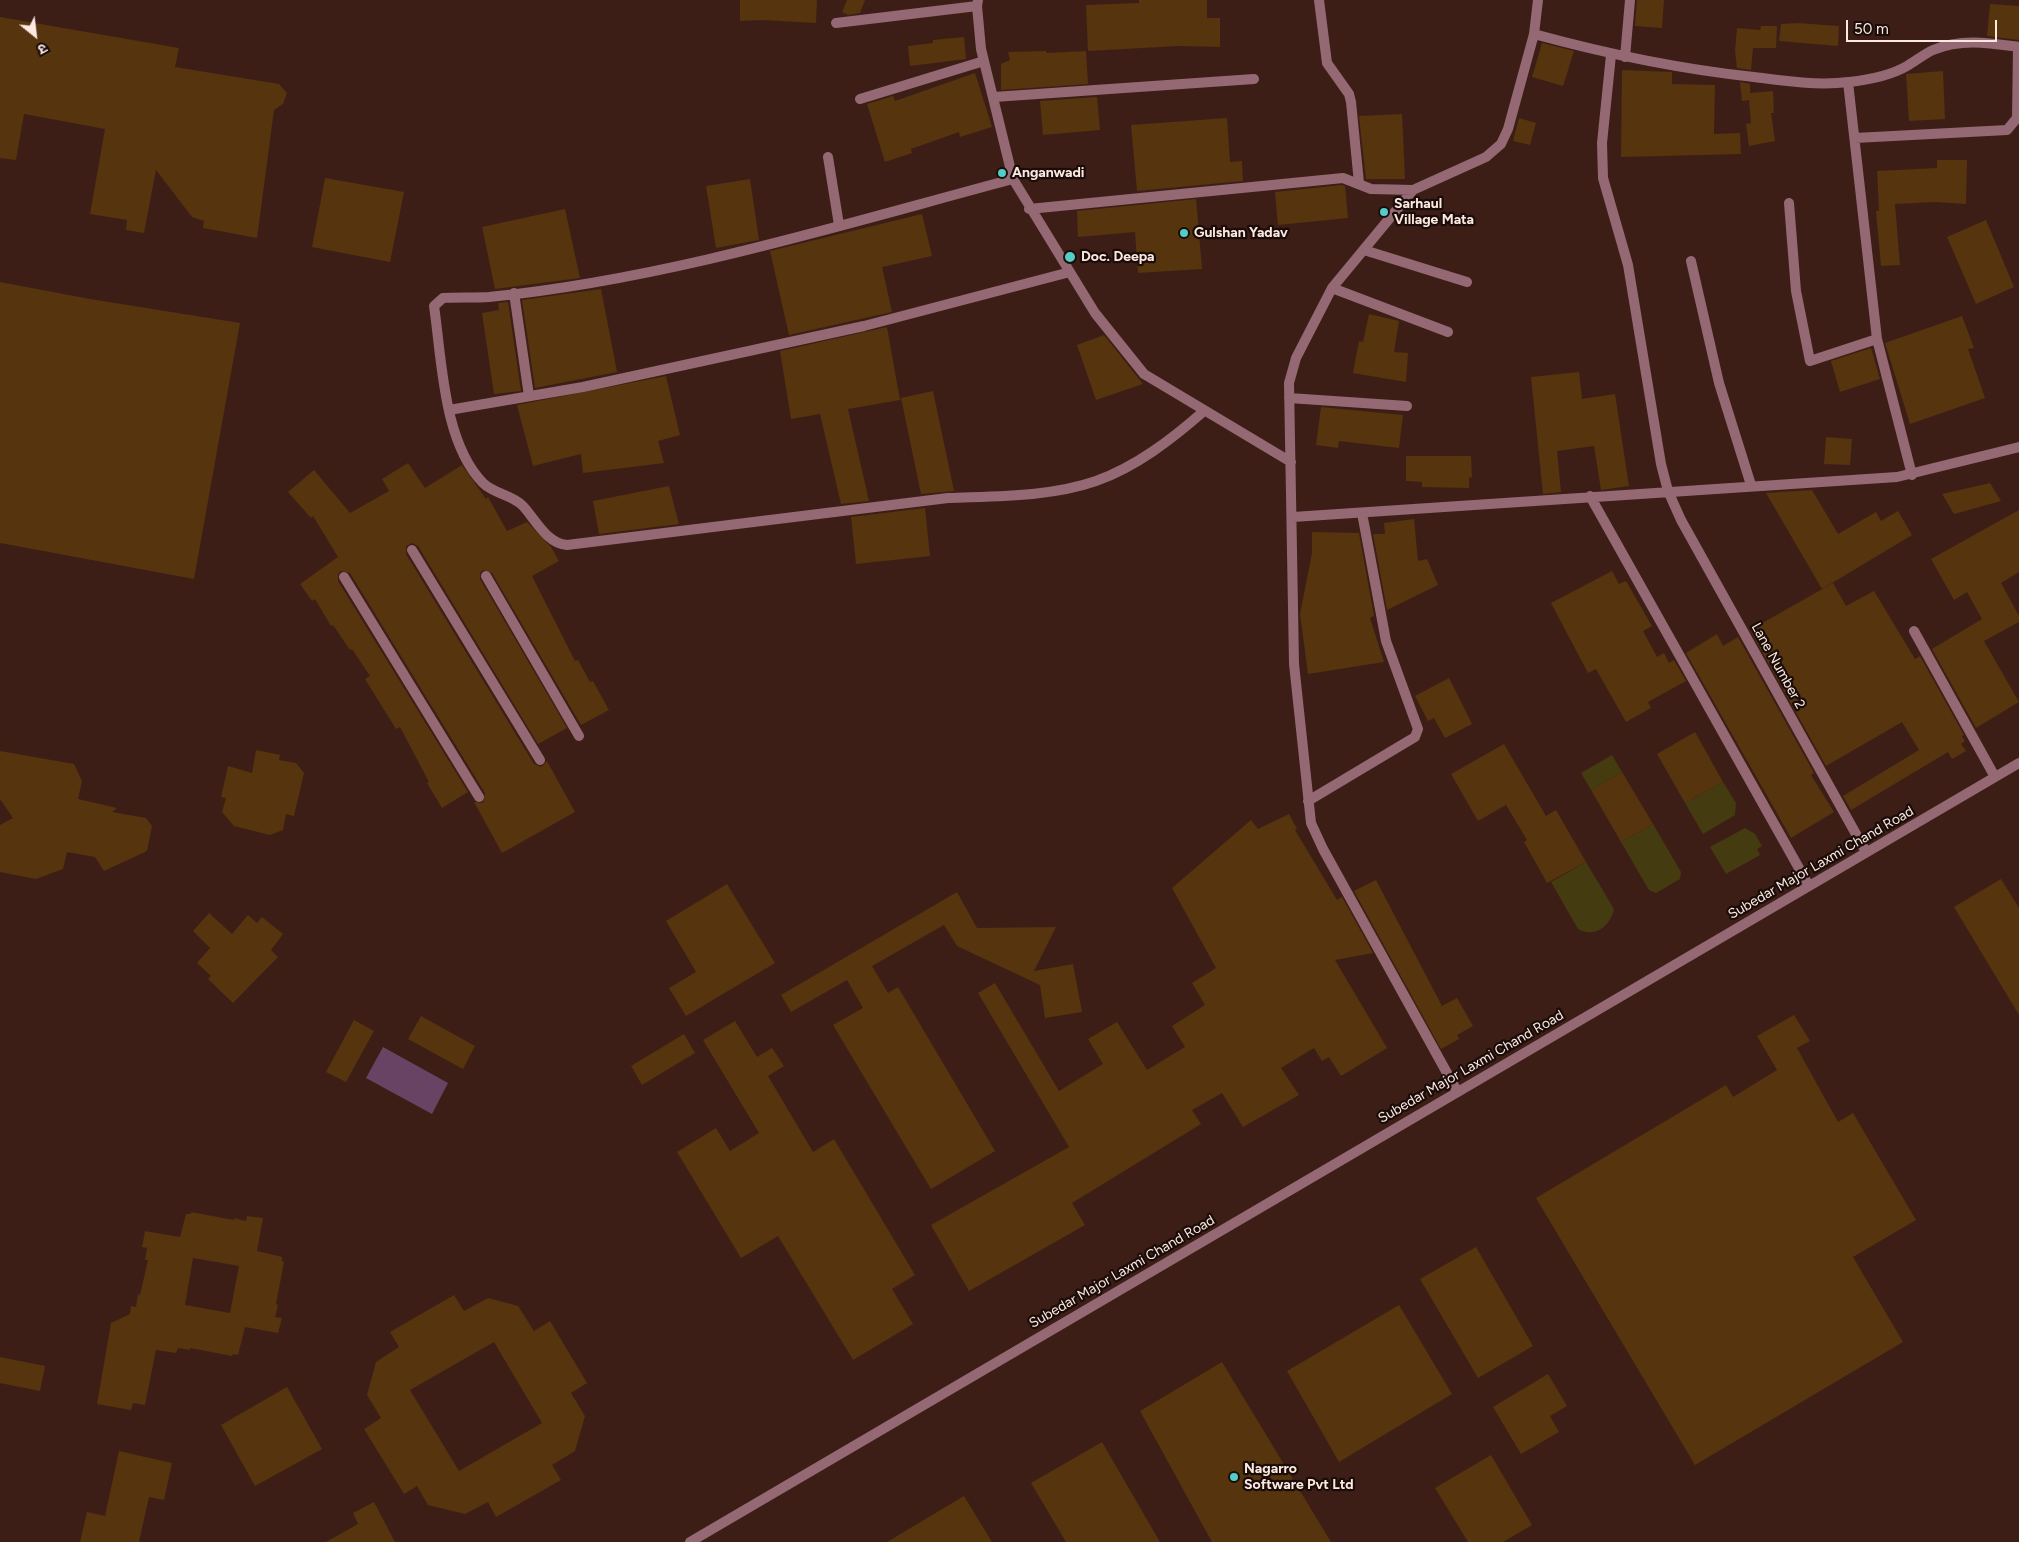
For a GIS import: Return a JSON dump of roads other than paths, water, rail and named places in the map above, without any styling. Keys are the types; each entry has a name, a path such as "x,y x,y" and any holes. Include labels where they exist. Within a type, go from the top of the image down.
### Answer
{"street":[{"path":"1319,0 1327,63 1349,94 1352,102 1358,183"},
{"path":"1030,209 1313,179 1343,178 1371,189 1413,190 1486,157 1501,144 1508,129 1534,34 1538,0"},
{"path":"1625,57 1630,0"},
{"path":"836,23 978,3 984,61 1013,179 1095,313 1144,374 1204,412 1291,462"},
{"path":"1534,34 1611,55 1695,71 1813,84 1848,82 1877,77 1905,67 1932,50 1956,44 1977,42 2019,47 2017,118 2007,130 1855,138"},
{"name":"Lane Number 2","path":"1611,55 1602,143 1603,178 1628,265 1668,491 1681,520 1866,852"},
{"path":"860,99 984,61"},
{"path":"994,97 1254,79"},
{"path":"1848,82 1877,340 1912,475"},
{"path":"828,157 839,225"},
{"path":"1013,179 639,275 487,297 443,298 434,306 449,410 458,442 471,468 484,485 521,504 553,541 567,545 948,498 1059,489 1095,481 1122,470 1174,437 1204,412"},
{"path":"1413,190 1332,288 1296,358 1289,383 1293,517 1294,664 1311,823 1323,849 1457,1091"},
{"path":"1789,203 1792,258 1802,326 1810,361 1877,340"},
{"path":"1364,250 1467,282"},
{"path":"1691,261 1719,382 1751,485"},
{"path":"449,410 593,384 864,326 1070,272"},
{"path":"1332,288 1448,332"},
{"path":"514,293 529,396"},
{"path":"1289,398 1406,406"},
{"path":"1293,517 1751,485 1836,482 1912,475 2019,447"},
{"path":"1590,496 1809,886"},
{"path":"1308,801 1415,737 1418,729 1386,641 1362,513"},
{"path":"412,550 540,760"},
{"path":"486,576 578,736"},
{"path":"344,577 479,798"},
{"path":"1914,631 1995,777"},
{"name":"Subedar Major Laxmi Chand Road","path":"690,1542 2019,763"}],"place":[{"name":"Anganwadi","path":"1002,173"},
{"name":"Sarhaul Village Mata","path":"1384,212"},
{"name":"Gulshan Yadav","path":"1184,233"},
{"name":"Doc. Deepa","path":"1070,257"},
{"name":"Nagarro Software Pvt Ltd","path":"1234,1477"}]}
